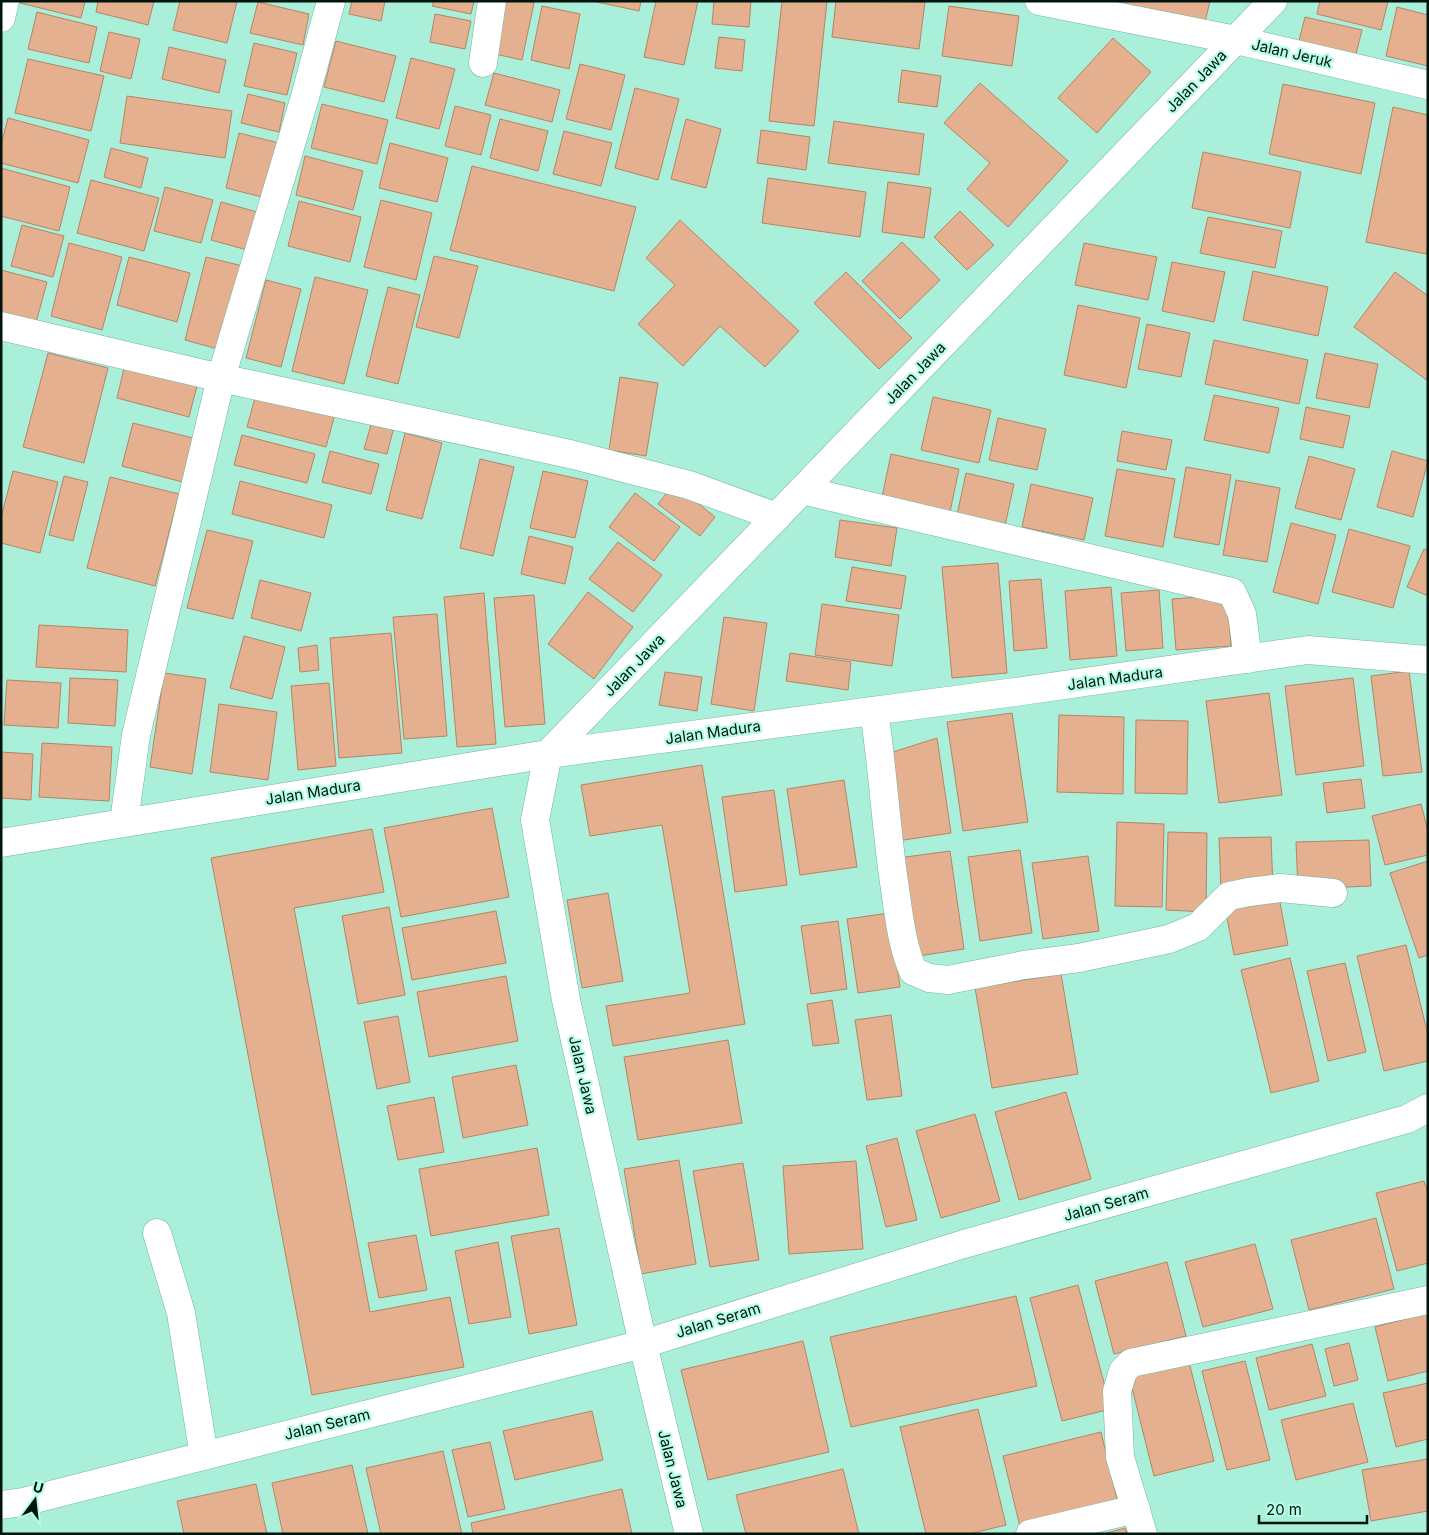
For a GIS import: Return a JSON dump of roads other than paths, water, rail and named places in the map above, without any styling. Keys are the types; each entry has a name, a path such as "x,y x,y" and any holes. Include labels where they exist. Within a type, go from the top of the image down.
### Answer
{"street":[{"path":"1,18 5,1"},
{"path":"124,822 136,735 221,378 305,97 331,1"},
{"path":"483,63 492,1"},
{"name":"Jalan Jeruk","path":"1039,1 1236,40 1428,85"},
{"name":"Jalan Jawa","path":"689,1534 643,1344 566,1000 535,820 548,754 1273,1"},
{"path":"1,326 221,378 574,455 689,484 777,517"},
{"path":"802,490 1232,592 1242,614 1248,659"},
{"name":"Jalan Madura","path":"1,843 548,754 874,711 1308,650 1428,660"},
{"path":"874,711 901,934 907,958 913,971 929,978 948,980 1079,958 1169,939 1198,927 1229,896 1280,888 1333,893"},
{"name":"Jalan Seram","path":"1,1505 23,1502 643,1344 964,1244 1407,1119 1428,1108"},
{"path":"157,1234 181,1313 204,1456"},
{"path":"1030,1534 1140,1521 1120,1457 1117,1391 1123,1372 1132,1363 1428,1300"}]}
